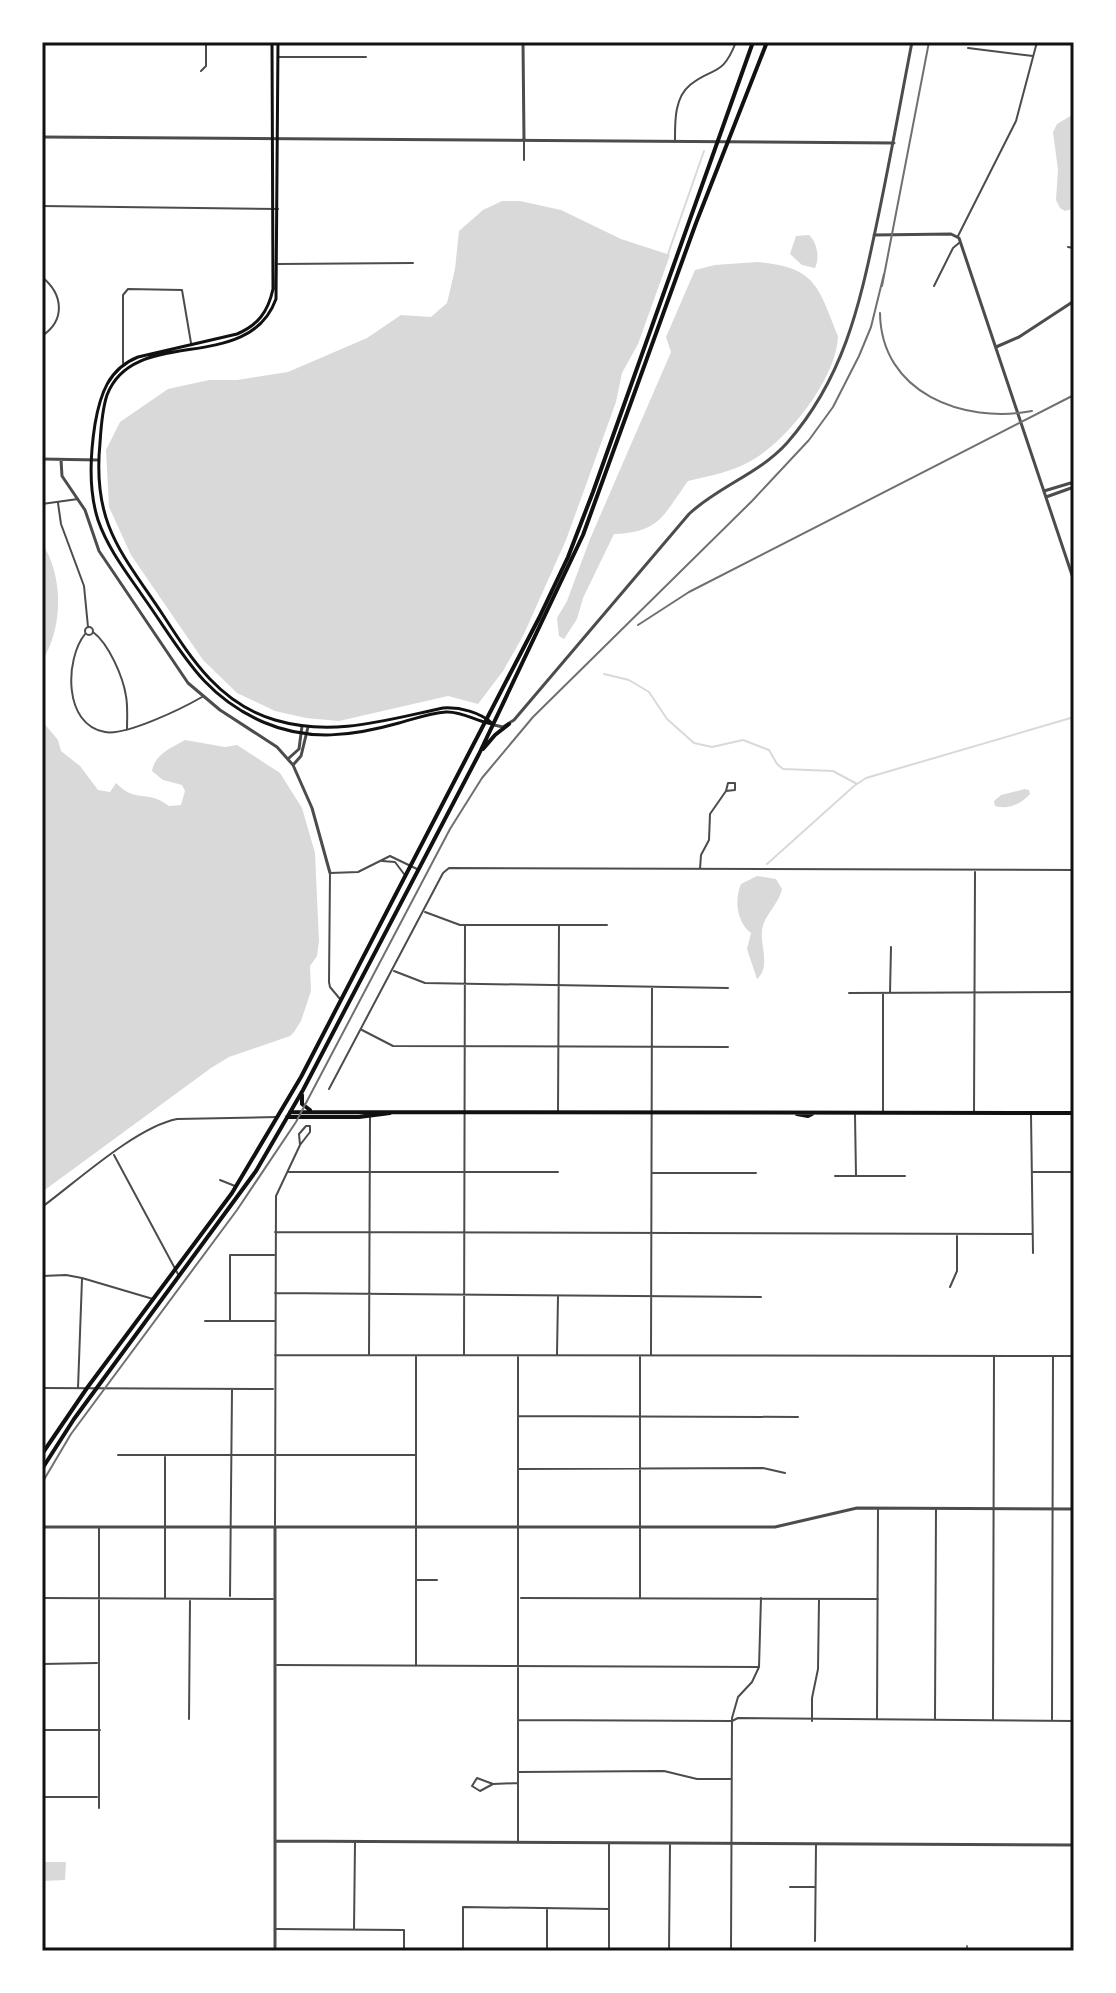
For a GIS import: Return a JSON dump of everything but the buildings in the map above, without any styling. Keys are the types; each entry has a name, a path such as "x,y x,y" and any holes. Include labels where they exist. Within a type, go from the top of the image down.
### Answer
{"main road":[{"path":"275,42 279,138 270,303 259,321 237,334 139,362 118,376 104,405 98,460 100,494 117,546 193,662 219,689 242,705 265,717 305,727 359,726 449,707 465,710 493,724"},
{"path":"275,42 271,138 279,264 276,299 271,314 262,325 244,337 149,353 123,365 111,377 101,394 91,460 94,503 106,540 184,660 209,687 243,713 304,734 358,734 447,712 486,721"},
{"path":"42,1454 236,1187 279,1115 539,618 572,547 753,42"},
{"path":"42,1469 97,1388 247,1184 303,1090 479,754 577,550 696,223 767,42"},
{"path":"479,754 490,739 509,724"},
{"path":"303,1090 302,1104 314,1111"},
{"path":"279,1115 314,1111 392,1112"},
{"path":"289,1114 370,1116 392,1112 801,1116 1074,1113"},
{"path":"42,1461 42,1469"}],"street":[{"path":"201,71 206,66 206,42"},
{"path":"523,42 524,160"},
{"path":"675,141 676,113 681,98 689,86 725,65 736,42"},
{"path":"493,724 500,727 509,724 689,514 709,497 764,465 803,423 828,385 849,338 894,143 912,42"},
{"path":"958,237 1016,121 1037,42"},
{"path":"968,48 1033,56"},
{"path":"278,57 366,57"},
{"path":"42,137 894,143"},
{"path":"42,206 276,209"},
{"path":"874,235 951,234 961,242 1074,581"},
{"path":"934,286 953,248 961,242"},
{"path":"1068,247 1074,248"},
{"path":"273,264 413,263"},
{"path":"42,277 55,289 59,310 52,327 42,336"},
{"path":"123,365 123,295 128,289 182,290 192,346"},
{"path":"996,347 1022,335 1074,301"},
{"path":"42,459 98,460"},
{"path":"61,460 62,476 79,499 104,559 184,677 202,697 274,745 293,765 312,808 330,873 329,982 341,1000"},
{"path":"1044,491 1074,485"},
{"path":"1046,497 1074,485"},
{"path":"42,504 79,499"},
{"path":"58,503 61,524 84,586 88,627 77,647 69,676 76,705 85,722 96,730 115,733 202,697"},
{"path":"88,627 105,646 119,676 126,695 127,730"},
{"path":"85,634 93,632"},
{"path":"293,765 301,756 305,727"},
{"path":"287,758 297,751 304,734"},
{"path":"700,870 701,854 709,840 710,814 726,791"},
{"path":"330,873 358,872 390,856 418,870"},
{"path":"380,862 395,862 401,867 405,878"},
{"path":"329,1089 446,870 1074,870"},
{"path":"974,1114 975,870"},
{"path":"424,911 465,925 607,925"},
{"path":"464,1355 465,925"},
{"path":"558,1113 559,925"},
{"path":"890,993 891,947"},
{"path":"392,971 419,982 728,988"},
{"path":"651,1356 652,987"},
{"path":"849,993 1074,992"},
{"path":"883,993 883,1114"},
{"path":"362,1030 393,1046 728,1047"},
{"path":"855,1114 856,1176"},
{"path":"1031,1114 1033,1253"},
{"path":"42,1207 153,1127 169,1121 279,1115"},
{"path":"369,1355 370,1116"},
{"path":"275,1951 276,1196 300,1145"},
{"path":"114,1154 179,1277"},
{"path":"288,1172 558,1172"},
{"path":"1032,1172 1074,1172"},
{"path":"652,1173 756,1173"},
{"path":"835,1176 905,1176"},
{"path":"220,1180 236,1187"},
{"path":"275,1232 1033,1234"},
{"path":"950,1287 957,1271 957,1234"},
{"path":"230,1321 230,1255 275,1255"},
{"path":"42,1276 82,1278 153,1299"},
{"path":"78,1389 82,1278"},
{"path":"275,1293 761,1297"},
{"path":"557,1355 558,1295"},
{"path":"205,1321 275,1321"},
{"path":"275,1355 1074,1356"},
{"path":"416,1355 416,1666"},
{"path":"518,1355 518,1843"},
{"path":"640,1355 640,1599"},
{"path":"993,1721 994,1356"},
{"path":"1052,1721 1053,1356"},
{"path":"42,1388 275,1388"},
{"path":"230,1598 232,1389"},
{"path":"518,1416 798,1417"},
{"path":"118,1455 416,1455"},
{"path":"165,1455 165,1598"},
{"path":"518,1469 763,1468 785,1473"},
{"path":"42,1527 775,1527 849,1510 878,1508 1074,1509"},
{"path":"877,1721 878,1508"},
{"path":"935,1721 936,1508"},
{"path":"99,1527 99,1808"},
{"path":"416,1580 437,1580"},
{"path":"42,1598 275,1599"},
{"path":"520,1598 878,1599"},
{"path":"731,1951 732,1721 738,1697 752,1682 759,1667 761,1598"},
{"path":"189,1719 190,1599"},
{"path":"812,1721 812,1698 818,1669 819,1599"},
{"path":"42,1664 99,1663"},
{"path":"276,1665 759,1667"},
{"path":"518,1720 1074,1721"},
{"path":"42,1730 100,1730"},
{"path":"518,1772 664,1771 697,1779 731,1779"},
{"path":"493,1784 480,1791 472,1786 477,1778 493,1784 518,1783"},
{"path":"42,1797 99,1797"},
{"path":"276,1841 1074,1845"},
{"path":"354,1930 355,1842"},
{"path":"609,1843 609,1951"},
{"path":"669,1951 670,1843"},
{"path":"815,1941 816,1844"},
{"path":"790,1887 815,1886"},
{"path":"463,1951 463,1907 609,1909"},
{"path":"547,1908 547,1951"},
{"path":"275,1929 404,1930 404,1951"}],"shaded area":[{"path":"1074,114 1074,208 1065,211 1056,200 1058,170 1053,132 1057,124"},
{"path":"502,201 520,201 561,210 621,239 670,255 638,344 622,373 616,402 566,540 523,636 503,671 478,704 448,696 339,721 275,711 237,693 203,660 131,555 109,507 106,450 120,422 168,389 209,380 237,380 288,372 367,338 401,315 431,317 447,303 459,231 483,210"},
{"path":"809,235 817,250 815,268 802,265 790,254 796,236"},
{"path":"757,262 803,274 819,292 838,336 829,371 806,409 777,442 747,463 688,481 665,513 651,526 614,534 583,598 577,619 564,639 559,636 557,618 567,601 590,539 671,352 666,337 695,270"},
{"path":"42,543 54,571 58,602 54,633 42,661"},
{"path":"42,721 58,740 61,751 80,766 98,790 110,792 116,783 130,793 154,798 169,806 181,805 185,791 182,785 163,780 152,771 160,756 185,740 225,747 237,745 280,773 302,808 315,853 319,941 317,956 310,966 311,991 301,1021 290,1036 229,1057 211,1068 42,1192"},
{"path":"1025,789 1030,794 1018,803 1009,807 995,806 994,801 1001,795"},
{"path":"757,876 776,879 782,889 763,925 764,962 757,979 747,949 751,933 740,917 737,904 741,884"},
{"path":"42,1862 66,1862 65,1880 42,1881"}],"waterway":[{"path":"668,254 704,151"},
{"path":"604,674 629,680 649,692 667,719 694,743 712,747 743,740 769,750 783,769 833,771 857,784"},
{"path":"767,864 866,778 1074,717"}],"railway":[{"path":"882,286 929,42"},
{"path":"42,1483 71,1434 237,1210 296,1122 450,829 482,778 533,717 752,501 809,440 833,407 859,356 871,327 884,274"},
{"path":"880,313 884,341 894,364 910,383 930,397 954,407 979,412 1006,414 1032,411"},
{"path":"638,625 689,592 1074,395"},
{"path":"967,1946 967,1951"}]}
